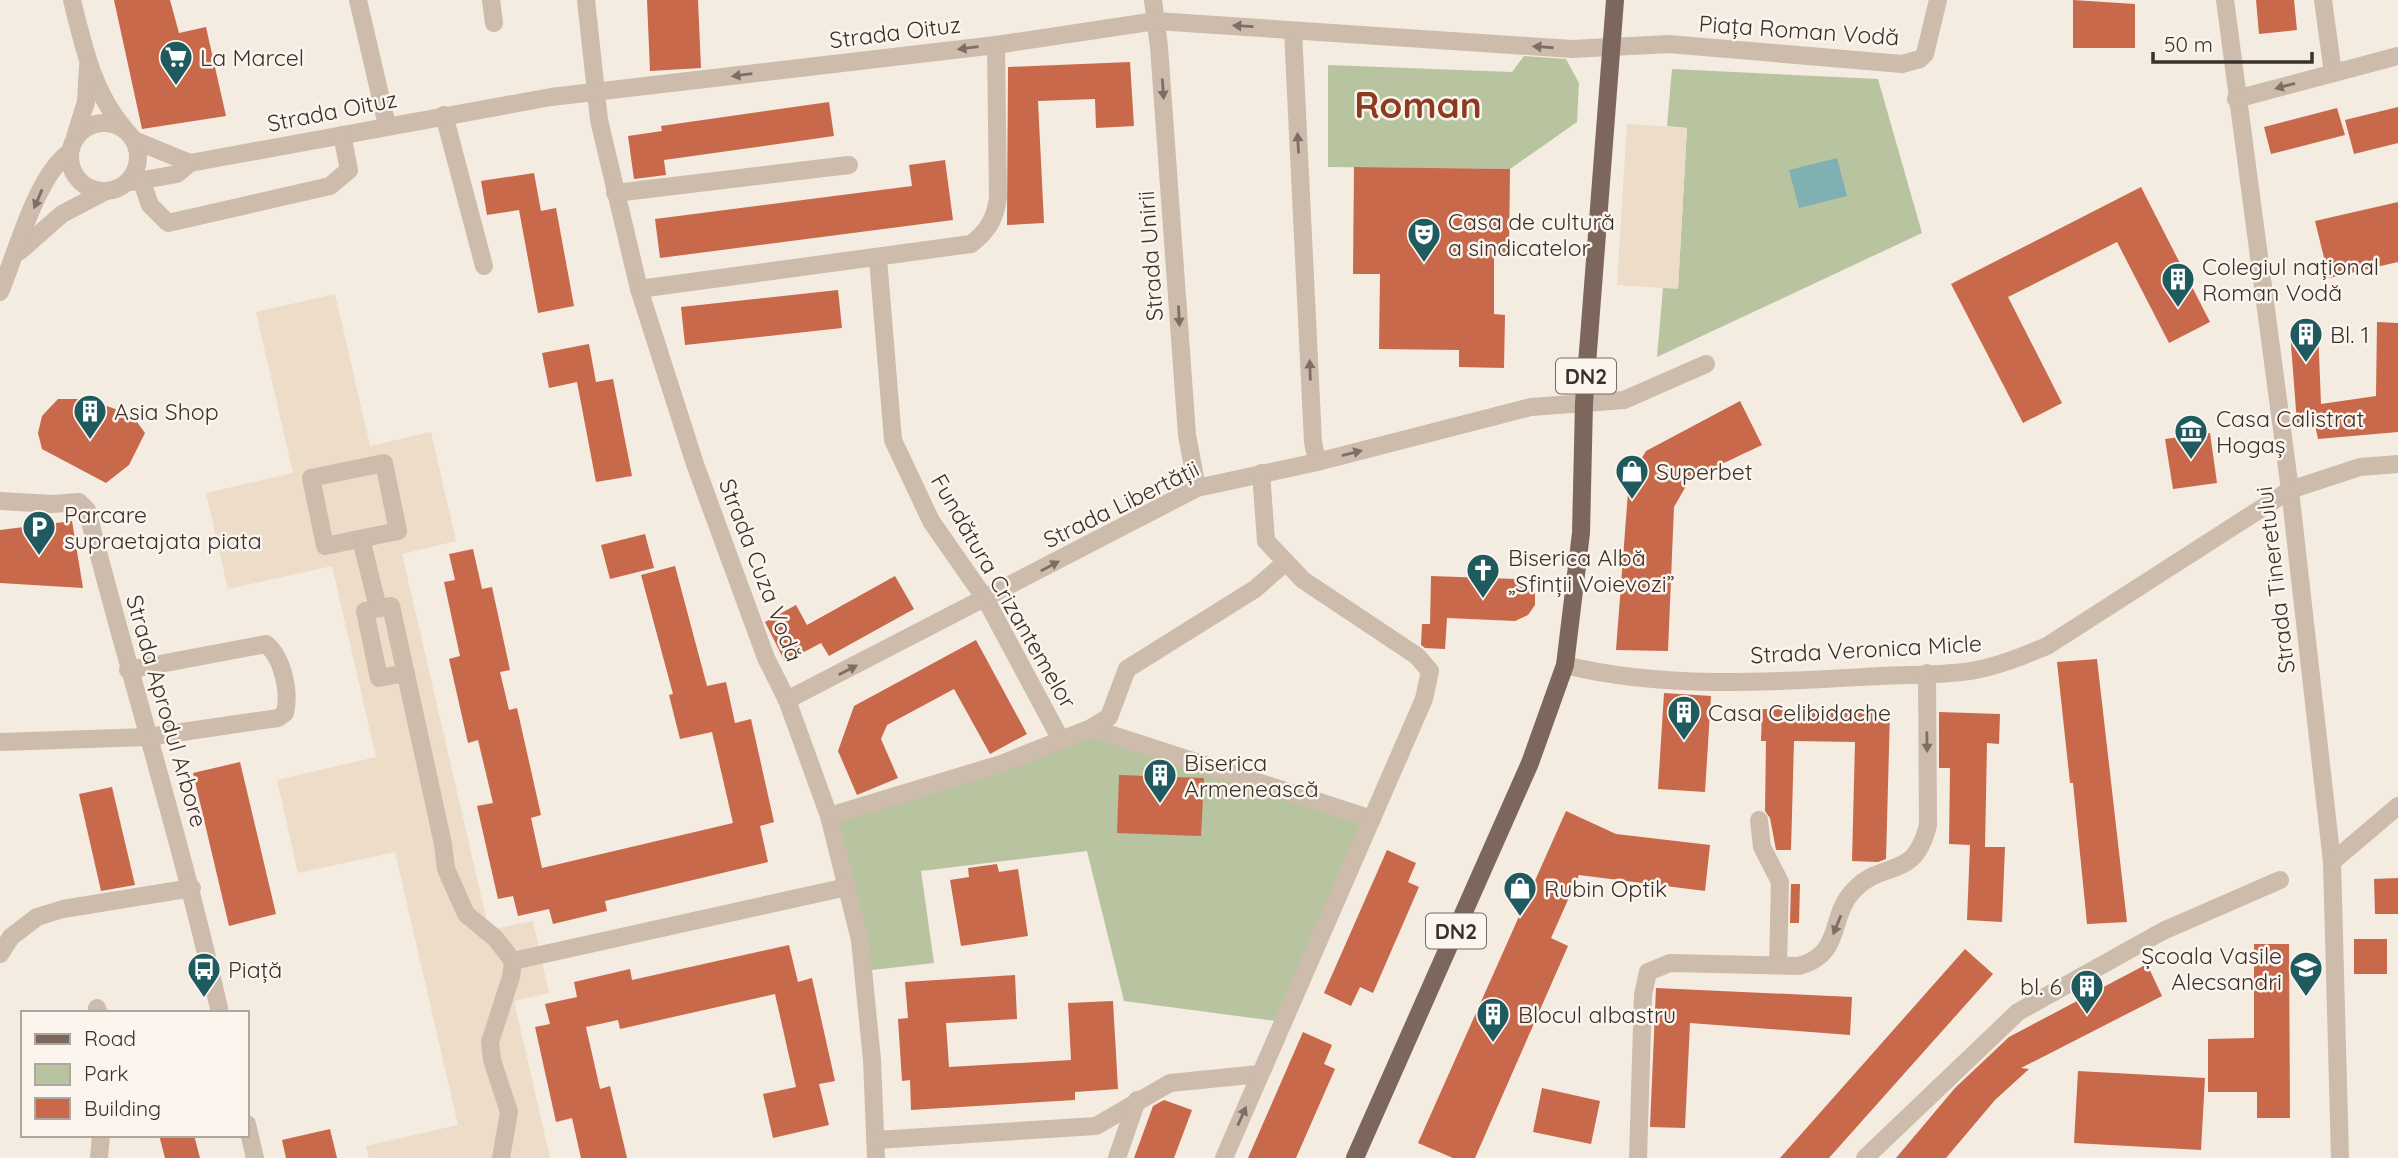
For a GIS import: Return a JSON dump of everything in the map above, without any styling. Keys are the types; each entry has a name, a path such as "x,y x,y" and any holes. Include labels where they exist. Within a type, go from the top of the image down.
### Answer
{"main road":[{"name":"DN2","path":"1355,1158 1530,763 1565,665 1581,533 1584,403 1615,0"}],"street":[{"path":"72,0 88,62 107,109 130,135 138,162 135,182 150,205 169,223 330,186 349,170 342,135"},
{"path":"358,0 387,125"},
{"path":"491,0 494,23"},
{"name":"Strada Cuza Vodă","path":"586,0 594,92 639,289 695,464 766,658 787,700 829,816 847,887 860,940 872,1060 876,1149"},
{"name":"Strada Unirii","path":"1153,0 1186,435 1197,488"},
{"name":"Piața Roman Vodă","path":"1611,48 1669,44 1902,64 1920,59 1925,54 1938,0"},
{"name":"Strada Tineretului","path":"2225,0 2236,99 2290,490 2333,862 2340,1158"},
{"path":"2323,0 2333,73"},
{"name":"Strada Oituz","path":"135,182 177,174 190,163 444,115 594,92 996,45 1156,21 1572,48 1611,48"},
{"path":"1293,31 1313,442 1317,462"},
{"path":"639,289 878,259 971,244 987,231 996,213 998,198 996,45"},
{"path":"2236,99 2398,56"},
{"path":"88,62 86,102 72,146 70,162 79,180 96,190 106,191"},
{"path":"444,115 484,266"},
{"path":"0,292 40,194 80,132 97,123 117,125 130,135 190,163"},
{"path":"615,193 849,165"},
{"path":"17,253 62,214 106,191 135,182"},
{"name":"Fundătura Crizantemelor","path":"878,259 892,440 931,521 986,600 1061,740"},
{"path":"1584,403 1623,400 1706,364"},
{"name":"Strada Libertății","path":"787,700 986,600 1197,488 1317,462 1531,407 1584,403"},
{"path":"384,463 398,531 361,539 325,546 311,478 384,463"},
{"name":"Strada Veronica Micle","path":"1565,665 1602,674 1698,681 1972,671 2005,664 2047,646 2290,490 2360,467 2398,464"},
{"path":"1224,1158 1424,699 1430,671 1417,656 1303,580 1266,541 1261,473"},
{"name":"Strada Aprodul Arbore","path":"0,501 52,505 79,502 87,510 128,670 192,888 220,1011"},
{"path":"361,539 378,608"},
{"path":"829,816 1001,764 1091,728 1109,717 1127,669 1255,589 1286,562"},
{"path":"405,673 379,678 365,611 391,606 450,880 466,914 495,937 513,961 511,977 490,1042 492,1060 509,1112 501,1158"},
{"path":"0,742 148,737 278,718 285,713 287,705 279,658 266,644 128,670"},
{"path":"1638,1158 1644,982 1648,972 1670,963 1799,966 1816,961 1829,947 1854,890 1912,860 1923,845 1928,825 1927,673"},
{"path":"1091,728 1372,819"},
{"path":"2333,862 2398,806"},
{"path":"1759,820 1762,847 1780,882 1778,965"},
{"path":"1865,1158 2018,1012 2163,931 2280,880"},
{"path":"513,961 847,887"},
{"path":"0,954 11,937 37,917 63,909 192,888"},
{"path":"876,1149 1096,1125 1170,1083 1260,1074"},
{"path":"1117,1158 1137,1100"},
{"path":"248,1128 255,1158"},
{"path":"99,1158 101,1137"}],"green space":[{"path":"1524,56 1566,59 1579,83 1577,122 1510,169 1328,167 1328,65 1512,72"},
{"path":"1672,69 1878,79 1922,233 1657,357 1663,288 1678,288 1687,128 1667,126"},
{"path":"1091,728 1372,819 1283,1022 1124,1001 1087,851 921,871 934,963 863,971 829,816"}],"shaded area":[{"path":"1627,124 1687,128 1678,289 1617,285"},
{"path":"335,294 370,446 431,432 456,541 402,554 489,930 533,921 549,993 514,1001 550,1158 369,1158 366,1146 458,1125 395,852 298,873 277,780 376,757 332,566 228,589 206,493 293,473 256,312"}],"water":[{"path":"1837,158 1847,196 1799,208 1789,170"}],"building":[{"name":"La Marcel","path":"114,0 170,0 179,33 206,27 226,116 142,129"},
{"path":"647,0 698,0 701,68 650,71"},
{"path":"2073,0 2135,4 2135,48 2073,48"},
{"path":"2256,0 2294,0 2297,30 2259,34"},
{"path":"1130,62 1134,126 1096,128 1095,99 1038,101 1044,223 1007,225 1008,67"},
{"path":"829,102 834,136 664,160 666,175 634,179 628,136 662,131 661,126"},
{"path":"2398,107 2398,143 2354,154 2345,120"},
{"path":"2337,108 2345,135 2271,154 2264,127"},
{"path":"945,160 953,220 660,258 655,219 912,186 909,165"},
{"name":"Casa de cultură a sindicatelor","path":"1354,167 1510,169 1509,255 1494,254 1494,314 1505,315 1504,368 1459,367 1459,350 1379,349 1380,274 1353,274"},
{"path":"534,173 541,211 556,208 574,306 538,313 519,210 487,215 481,181"},
{"name":"Colegiul național Roman Vodă","path":"2141,187 2210,322 2169,343 2117,242 2008,297 2062,403 2023,423 1951,284"},
{"path":"2398,202 2398,262 2329,278 2315,221"},
{"path":"838,290 842,328 685,345 681,307"},
{"name":"Bl. 1","path":"2377,322 2398,323 2398,432 2318,439 2314,420 2297,423 2290,332 2318,329 2321,404 2376,396"},
{"path":"589,344 596,382 613,379 632,476 596,482 577,382 549,388 542,353"},
{"name":"Asia Shop","path":"58,399 87,399 132,415 145,433 129,465 106,483 42,449 38,433 42,416"},
{"path":"1740,401 1762,445 1690,479 1674,507 1668,651 1616,650 1629,479 1646,451"},
{"name":"Casa Calistrat Hogaș","path":"2210,433 2217,483 2173,489 2165,439"},
{"name":"Parcare supraetajata piata","path":"72,521 83,588 0,583 0,530"},
{"path":"645,534 654,568 610,579 601,545"},
{"path":"473,549 482,589 492,587 510,670 500,672 509,710 517,708 541,815 531,818 542,868 733,823 712,732 680,739 669,695 673,694 641,575 675,566 707,686 726,682 735,723 751,719 774,822 760,826 768,862 605,901 607,911 553,924 549,909 518,916 513,896 498,899 477,806 493,803 478,740 468,743 449,659 460,656 444,582 455,580 449,554"},
{"path":"895,576 914,609 829,656 821,643 785,662 765,622 796,605 807,625"},
{"name":"Biserica Albă „Sfinții Voievozi”","path":"1431,576 1516,579 1529,586 1535,594 1535,605 1528,615 1515,621 1447,618 1445,649 1425,648 1421,645 1422,624 1430,624"},
{"path":"976,640 1027,734 990,754 954,689 887,725 881,739 898,778 857,795 838,751 854,706"},
{"path":"2097,659 2127,922 2087,924 2073,783 2070,783 2057,662"},
{"name":"Casa Celibidache","path":"1664,693 1711,696 1705,792 1658,789"},
{"path":"1762,709 1890,711 1886,859 1878,862 1852,861 1855,742 1794,741 1791,850 1776,850 1770,818 1765,811 1766,741 1761,741"},
{"path":"1939,712 2000,714 1999,744 1987,743 1985,847 2005,847 2002,922 1967,920 1970,845 1949,844 1950,768 1939,768"},
{"path":"240,762 276,914 229,926 193,773"},
{"name":"Biserica Armenească","path":"1119,775 1204,778 1201,836 1117,833"},
{"path":"112,787 135,885 101,891 79,794"},
{"name":"Blocul albastru","path":"1566,811 1616,834 1710,845 1705,891 1579,875 1551,938 1568,946 1475,1158 1453,1158 1418,1143"},
{"path":"1387,850 1416,863 1408,882 1419,887 1373,993 1360,987 1351,1006 1324,993"},
{"path":"997,864 999,872 1018,869 1028,936 961,946 950,880 969,877 968,868"},
{"path":"2398,878 2398,914 2375,914 2374,879"},
{"path":"1791,884 1800,884 1799,923 1790,923"},
{"path":"2354,939 2387,939 2387,974 2354,974"},
{"path":"2254,944 2289,944 2290,1118 2257,1118 2257,1092 2208,1092 2208,1039 2254,1038"},
{"path":"789,945 798,982 812,978 835,1081 819,1084 829,1125 773,1138 763,1094 796,1087 775,994 620,1029 618,1020 586,1027 600,1089 610,1086 627,1158 581,1158 572,1118 556,1122 535,1027 550,1024 545,1004 577,997 574,982 630,969 632,980"},
{"path":"1965,949 1993,974 1829,1158 1780,1158"},
{"path":"2147,964 2162,996 2021,1068 2029,1069 1995,1100 1946,1158 1896,1158 1955,1088 2009,1037"},
{"path":"1015,975 1017,1019 946,1023 949,1067 1071,1060 1068,1003 1113,1001 1118,1089 1075,1092 1075,1100 911,1110 910,1080 902,1081 898,1019 908,1018 905,982"},
{"path":"1656,988 1852,997 1850,1035 1690,1023 1685,1128 1650,1127"},
{"path":"1303,1032 1332,1045 1324,1064 1335,1069 1296,1158 1248,1158"},
{"path":"2078,1071 2205,1078 2201,1150 2074,1143"},
{"path":"1542,1088 1600,1101 1591,1144 1533,1132"},
{"path":"1164,1100 1192,1110 1174,1158 1134,1158 1153,1106"},
{"path":"330,1129 337,1158 286,1158 282,1140"},
{"path":"160,1137 195,1137 200,1158 165,1158"}],"place":[{"name":"La Marcel","path":"176,87"},
{"name":"Casa de cultură a sindicatelor","path":"1424,264"},
{"name":"Colegiul național Roman Vodă","path":"2178,309"},
{"name":"Bl. 1","path":"2306,364"},
{"name":"Asia Shop","path":"90,441"},
{"name":"Casa Calistrat Hogaș","path":"2191,461"},
{"name":"Superbet","path":"1632,501"},
{"name":"Parcare supraetajata piata","path":"39,557"},
{"name":"Biserica Albă „Sfinții Voievozi”","path":"1483,600"},
{"name":"Casa Celibidache","path":"1684,742"},
{"name":"Biserica Armenească","path":"1160,805"},
{"name":"Rubin Optik","path":"1520,918"},
{"name":"Școala Vasile Alecsandri","path":"2306,998"},
{"name":"Piață","path":"204,999"},
{"name":"bl. 6","path":"2087,1016"},
{"name":"Blocul albastru","path":"1493,1044"}],"district":[{"name":"Roman","path":"1418,104"}]}
